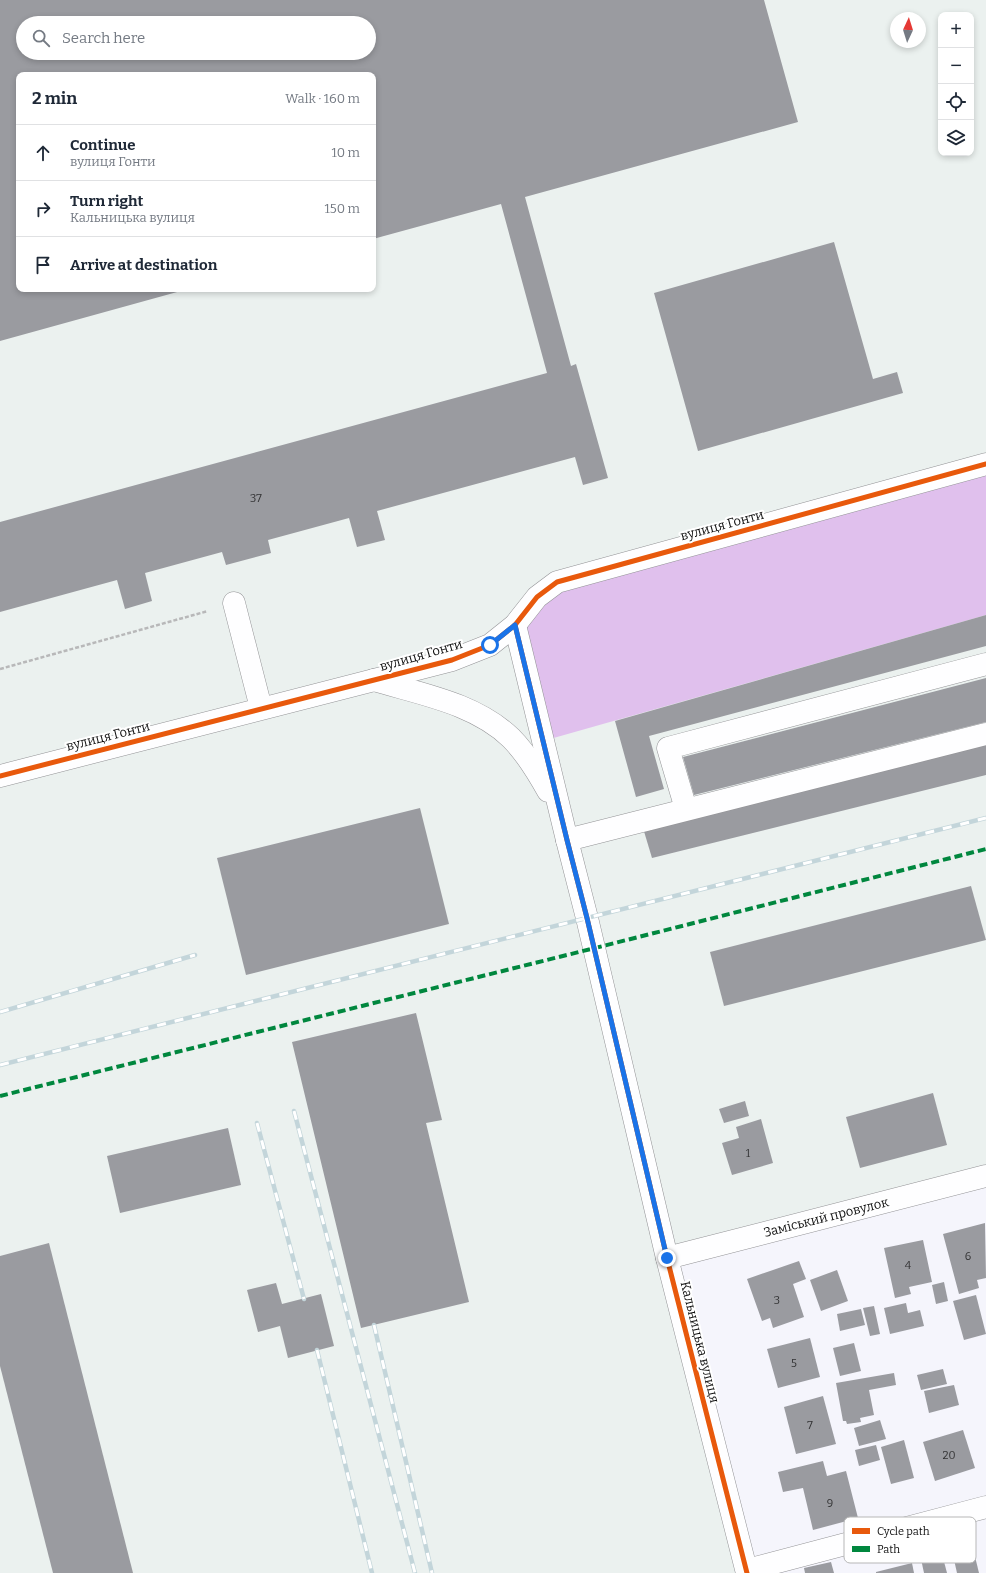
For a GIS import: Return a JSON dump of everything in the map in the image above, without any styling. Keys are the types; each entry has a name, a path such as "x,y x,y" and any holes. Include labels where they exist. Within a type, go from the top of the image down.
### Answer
{"street":[{"name":"вулиця Гонти","path":"0,776 452,660 490,645 515,625 537,597 557,582 986,464"},
{"path":"234,603 261,708"},
{"name":"Кальницька вулиця","path":"515,625 587,918 667,1258 747,1572"},
{"path":"686,809 668,748 986,664"},
{"path":"373,680 457,705 484,718 511,738 538,772 561,813"},
{"path":"567,840 986,734"},
{"name":"Заміський провулок","path":"667,1258 986,1176"},
{"path":"949,1517 986,1507"},
{"path":"747,1572 844,1546"}],"path":[{"path":"0,669 234,603"}],"shaded area":[{"path":"0,0 986,0 986,1175 666,1257 746,1573 0,1573"},
{"path":"986,464 986,615 543,741 515,625 537,597"}],"building":[{"path":"0,0 764,0 798,122 525,197 571,366 576,364 608,478 583,485 575,457 377,511 385,540 357,547 349,518 268,540 271,553 226,565 222,552 145,573 152,601 125,609 117,580 0,612 0,522 547,373 501,204 376,238 376,72 16,72 16,292 177,292 0,341"},
{"path":"834,242 873,379 897,372 903,393 698,451 654,293"},
{"path":"986,615 986,646 649,736 664,789 636,797 615,721"},
{"path":"986,678 986,722 694,795 683,757"},
{"path":"986,742 986,775 652,858 643,828"},
{"path":"420,808 449,924 246,975 217,858"},
{"path":"971,886 986,940 724,1006 710,952"},
{"path":"416,1013 442,1120 426,1123 469,1302 361,1328 292,1042"},
{"path":"933,1093 947,1145 860,1168 846,1117"},
{"path":"745,1101 749,1116 724,1123 719,1109"},
{"path":"761,1119 773,1163 732,1175 722,1143 739,1138 736,1127"},
{"path":"228,1128 241,1185 120,1213 107,1156"},
{"path":"985,1223 986,1278 977,1280 979,1288 959,1294 943,1234"},
{"path":"923,1240 932,1282 909,1287 911,1294 895,1298 884,1248"},
{"path":"49,1243 133,1573 53,1573 0,1366 0,1256"},
{"path":"799,1261 806,1279 793,1284 804,1317 773,1328 770,1318 762,1321 747,1279"},
{"path":"837,1270 848,1301 821,1311 810,1280"},
{"path":"944,1282 948,1301 936,1304 932,1285"},
{"path":"276,1283 282,1304 321,1294 334,1346 288,1358 280,1326 258,1332 247,1290"},
{"path":"976,1295 986,1334 964,1340 953,1301"},
{"path":"906,1303 908,1313 920,1310 924,1326 890,1334 884,1308"},
{"path":"874,1306 880,1334 870,1336 863,1308"},
{"path":"861,1309 865,1325 840,1331 837,1314"},
{"path":"810,1338 820,1377 778,1388 767,1349"},
{"path":"854,1343 861,1371 840,1376 833,1348"},
{"path":"943,1369 947,1384 921,1390 917,1375"},
{"path":"894,1373 896,1385 869,1390 874,1415 860,1418 861,1422 847,1424 846,1421 843,1421 836,1383"},
{"path":"954,1385 959,1405 929,1413 924,1391"},
{"path":"823,1396 836,1444 796,1454 784,1407"},
{"path":"880,1420 886,1439 859,1446 854,1428"},
{"path":"963,1430 975,1468 935,1481 923,1442"},
{"path":"904,1440 914,1478 891,1484 881,1447"},
{"path":"876,1445 880,1460 859,1466 855,1450"},
{"path":"823,1461 827,1476 846,1471 858,1517 844,1517 844,1522 813,1530 803,1488 783,1492 778,1472"},
{"path":"976,1561 979,1573 957,1573 955,1563 976,1563"},
{"path":"831,1562 834,1573 805,1573 804,1568"},
{"path":"912,1563 914,1573 876,1573 876,1572"},
{"path":"922,1563 944,1563 947,1573 924,1573"}],"railway":[{"path":"0,1065 986,818"},
{"path":"0,1012 195,955"},
{"path":"294,1111 415,1573"},
{"path":"257,1123 304,1299"},
{"path":"374,1325 432,1573"},
{"path":"317,1350 372,1573"}],"marked path":[{"path":"0,1096 986,849"}],"cycle path":[{"path":"0,776 452,660 490,645 515,625 537,597 557,582 986,464"},
{"path":"515,625 587,918 667,1258 747,1573"}],"route":[{"path":"490,645 515,625 587,918 667,1258"}]}
